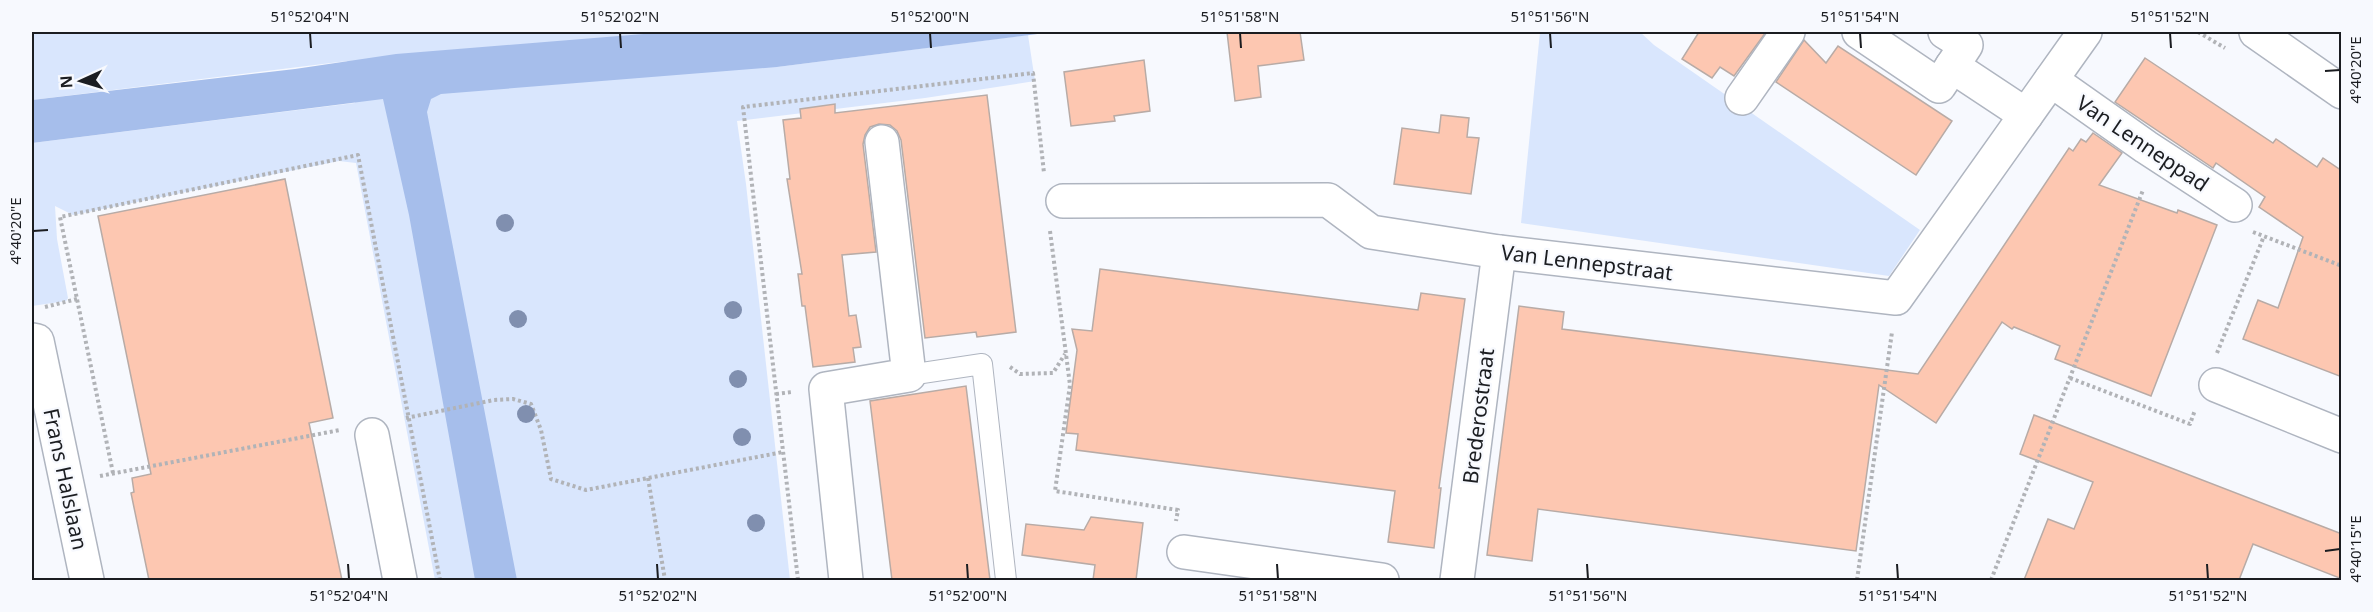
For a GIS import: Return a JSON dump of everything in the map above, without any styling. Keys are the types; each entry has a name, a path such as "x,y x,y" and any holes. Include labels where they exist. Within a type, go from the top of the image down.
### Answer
{"street":[{"path":"1742,98 1788,32"},
{"path":"1859,32 1939,86 1966,45 1945,32"},
{"path":"1896,298 2085,32"},
{"path":"2256,32 2342,92"},
{"path":"1952,66 2026,115"},
{"name":"Van Lenneppad","path":"2051,80 2146,147 2235,205"},
{"path":"846,580 825,389 909,375 882,142"},
{"name":"Van Lennepstraat","path":"1063,201 1328,200 1371,232 1499,252 1896,298"},
{"name":"Brederostraat","path":"1457,580 1499,252"},
{"name":"Frans Halslaan","path":"34,341 87,580"},
{"path":"2211,383 2342,436"},
{"path":"372,428 400,580"},
{"path":"1184,552 1382,580"}],"lane":[{"path":"909,375 982,364 1006,580"}],"path":[{"path":"113,473 60,217 358,155 440,580"},
{"path":"1991,580 2143,190"},
{"path":"2070,378 2190,424 2211,383 2264,236"},
{"path":"1857,580 1896,298"},
{"path":"982,364 1007,365 1020,374 1053,373 1066,354"},
{"path":"67,482 372,428 425,414 494,400 513,399 531,404 541,430 551,478 586,490 783,452"},
{"path":"648,478 665,580"}],"shaded area":[{"path":"32,32 722,32 777,67 1028,35 1035,81 925,98 737,121 790,580 435,580 356,163 339,161 73,215 55,206 57,239 68,298 66,301 32,306 32,143 355,103 347,61 32,100"},
{"path":"1540,32 1640,32 1654,45 1920,230 1889,276 1521,223"}],"water":[{"path":"668,32 1053,32 777,67 441,94 431,99 427,112 517,580 475,580 409,215 383,99 32,143 32,100 295,69 396,54"}],"building":[{"path":"1227,32 1300,32 1304,60 1258,66 1261,97 1235,101"},
{"path":"1699,32 1766,32 1734,76 1720,67 1712,78 1682,59"},
{"path":"1804,40 1826,63 1838,46 1952,121 1916,175 1776,82"},
{"path":"2145,58 2273,143 2276,139 2317,167 2323,158 2342,171 2342,377 2243,339 2258,300 2278,308 2303,237 2259,207 2265,197 2216,163 2213,168 2115,102"},
{"path":"1144,60 1150,111 1114,116 1115,121 1071,126 1064,72"},
{"path":"987,95 1016,332 977,337 976,332 925,338 901,140 897,131 890,125 879,124 870,127 863,144 876,252 842,255 849,316 856,315 861,347 853,348 855,362 813,367 805,306 802,306 798,274 802,274 787,179 790,179 783,120 801,118 800,109 835,104 835,113"},
{"path":"1441,115 1469,118 1467,137 1479,138 1471,194 1394,184 1402,128 1439,133"},
{"path":"2093,133 2122,153 2099,185 2217,225 2151,396 2055,359 2060,346 2014,327 2012,329 2002,322 1936,423 1879,385 1856,551 1538,509 1532,561 1487,555 1519,306 1564,312 1562,329 1918,374 2069,148 2073,151 2081,139 2086,142"},
{"path":"285,179 333,418 309,423 342,580 149,580 131,493 134,492 132,478 151,474 98,216"},
{"path":"1100,269 1418,310 1421,293 1465,299 1439,488 1441,488 1434,548 1388,542 1395,491 1076,450 1078,434 1066,433 1077,350 1072,329 1092,331"},
{"path":"966,386 990,580 892,580 870,401"},
{"path":"2034,415 2342,534 2342,579 2253,544 2239,580 2024,580 2048,519 2074,529 2093,482 2020,454"},
{"path":"1091,517 1143,523 1136,580 1093,580 1095,565 1022,555 1026,524 1084,530"}]}
